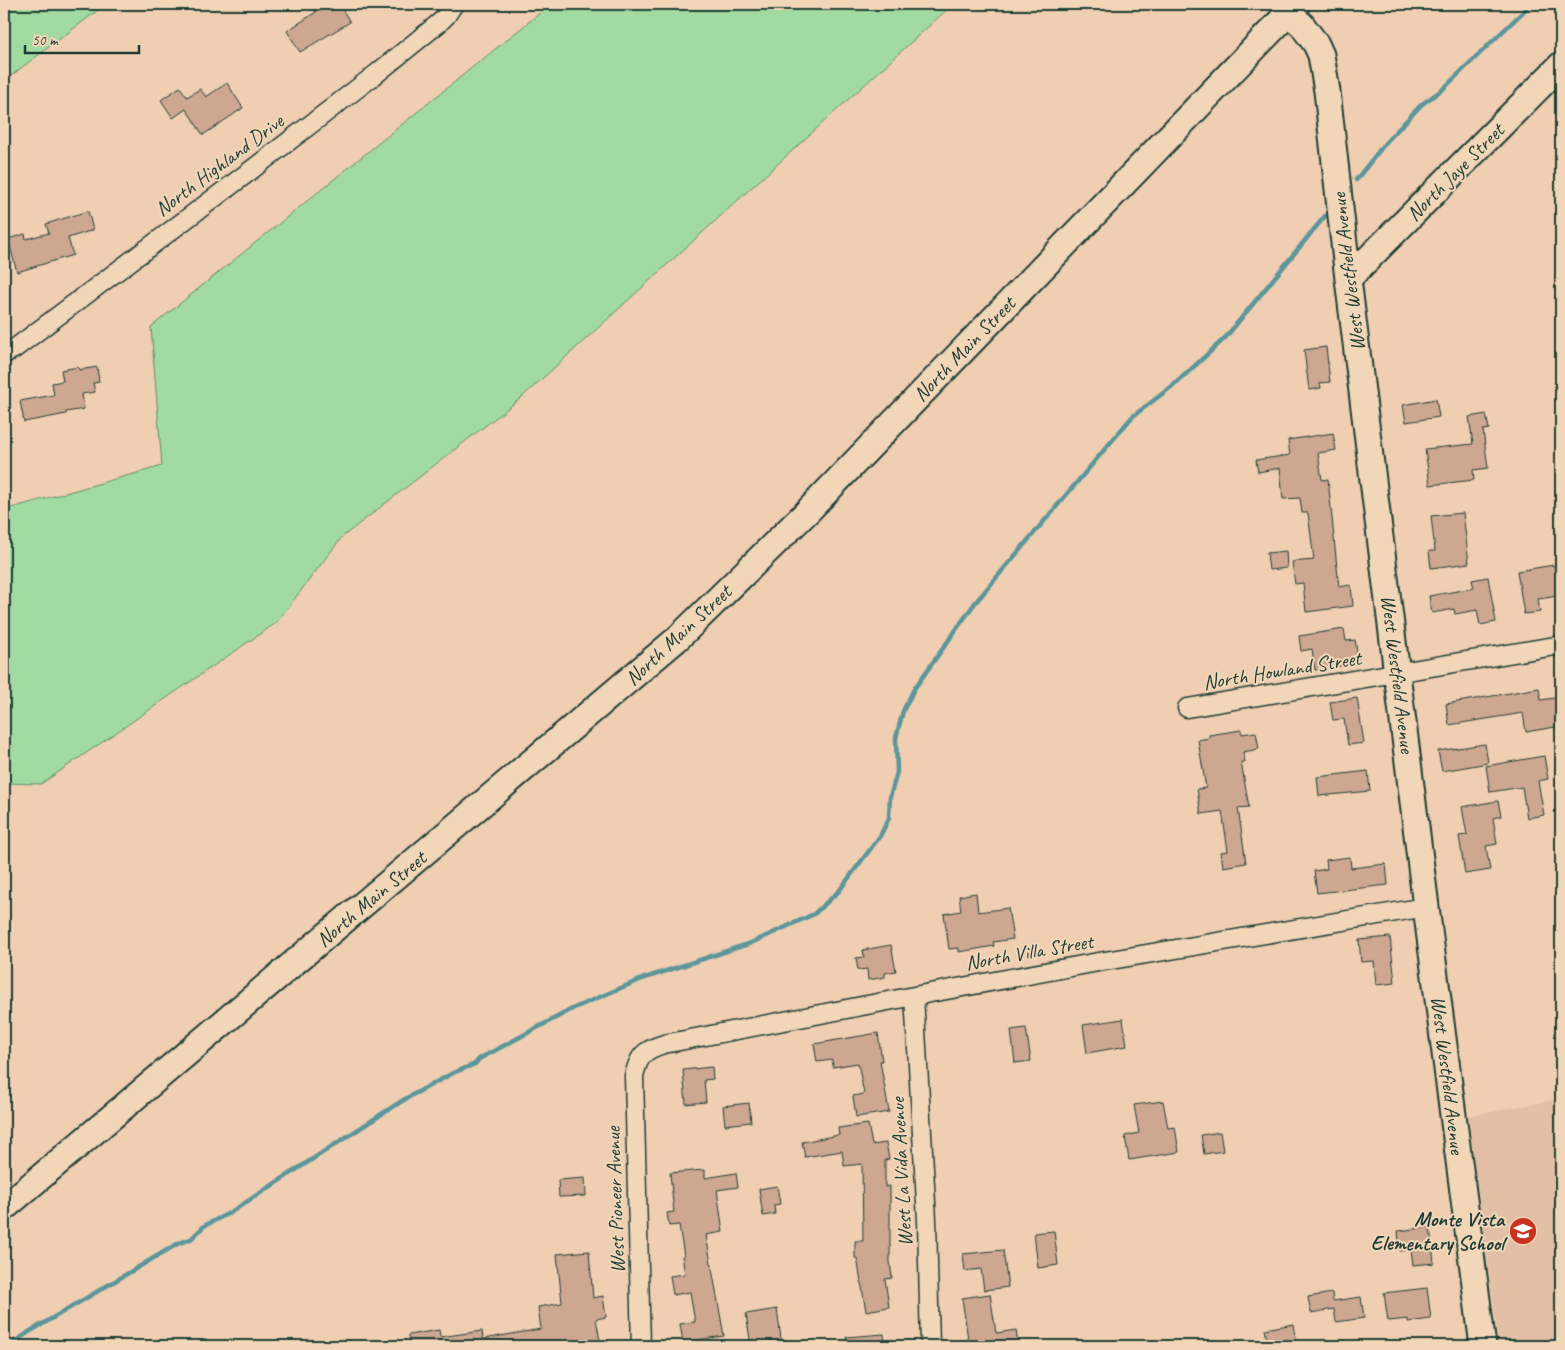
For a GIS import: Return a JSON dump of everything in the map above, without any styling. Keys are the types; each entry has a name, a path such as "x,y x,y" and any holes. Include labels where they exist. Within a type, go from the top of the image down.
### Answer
{"main road":[{"name":"West Westfield Avenue","path":"1292,8 1321,55 1327,91 1348,279 1426,907 1483,1346"},
{"name":"North Main Street","path":"4,1208 677,640 807,512 1292,8"},
{"name":"North Jaye Street","path":"1348,279 1561,65"}],"street":[{"name":"North Highland Drive","path":"4,354 14,349 376,74 439,23 454,4"},
{"name":"North Howland Street","path":"1188,708 1561,645"},
{"name":"North Villa Street","path":"642,1054 664,1044 914,996 1093,963 1426,907"},
{"name":"West La Vida Avenue","path":"914,996 927,1220 930,1346"},
{"name":"West Pioneer Avenue","path":"641,1346 634,1076 642,1054"}],"shaded area":[{"name":"Monte Vista Elementary School","path":"1561,1099 1561,1346 1499,1346 1468,1116"}],"green space":[{"path":"4,4 106,4 4,81"},
{"path":"551,4 953,4 521,398 342,537 276,623 41,784 4,783 4,510 162,466 151,327"}],"building":[{"path":"311,4 339,4 350,22 300,52 287,31 316,12"},
{"path":"227,83 243,108 203,135 186,109 173,118 161,100 180,87 187,97 200,89 206,97"},
{"path":"88,211 93,230 68,238 73,255 17,272 8,239 25,234 26,239 49,233 46,224"},
{"path":"1326,347 1330,382 1320,383 1321,388 1309,390 1304,350"},
{"path":"78,367 79,370 97,367 99,382 93,383 95,392 82,394 84,409 24,422 20,401 54,395 52,383 63,381 61,370"},
{"path":"1436,399 1439,417 1406,422 1403,405"},
{"path":"1486,414 1489,429 1483,430 1488,468 1473,470 1474,480 1430,485 1425,449 1473,444 1469,417"},
{"path":"1333,433 1336,450 1318,453 1322,480 1328,479 1339,587 1351,585 1353,606 1306,612 1303,583 1295,584 1292,562 1314,560 1308,513 1302,513 1300,498 1283,499 1280,468 1258,472 1256,460 1290,455 1288,440"},
{"path":"1463,513 1469,563 1431,568 1429,551 1435,551 1431,516"},
{"path":"1286,551 1287,568 1269,570 1267,553"},
{"path":"1554,565 1559,596 1538,599 1540,612 1524,614 1517,571"},
{"path":"1488,577 1496,622 1480,625 1477,610 1455,614 1454,609 1432,613 1429,596 1474,588 1472,580"},
{"path":"1344,629 1346,641 1355,640 1359,663 1315,670 1312,649 1301,651 1299,636"},
{"path":"1539,688 1541,700 1561,697 1561,726 1526,732 1523,713 1449,725 1446,704"},
{"path":"1357,698 1364,743 1348,745 1344,719 1333,720 1330,702"},
{"path":"1241,730 1242,734 1256,732 1259,749 1243,752 1245,762 1241,762 1249,807 1238,808 1246,863 1223,867 1221,852 1228,851 1222,811 1201,814 1197,789 1206,788 1198,740 1209,738 1209,735"},
{"path":"1485,744 1488,763 1442,771 1438,751"},
{"path":"1544,756 1548,779 1538,781 1544,815 1527,818 1522,787 1490,792 1486,766"},
{"path":"1368,771 1370,791 1319,796 1317,777"},
{"path":"1498,801 1501,816 1493,818 1497,844 1486,846 1490,870 1465,874 1459,836 1467,835 1462,807"},
{"path":"1350,857 1351,868 1386,864 1388,885 1317,893 1314,871 1327,869 1326,860"},
{"path":"976,893 978,912 1008,908 1013,939 993,942 994,946 959,952 959,948 949,949 944,914 961,911 959,896"},
{"path":"1390,937 1395,983 1376,985 1374,961 1361,962 1359,940"},
{"path":"891,945 896,971 885,973 885,977 868,980 867,969 858,970 856,958 864,957 863,950"},
{"path":"1123,1019 1127,1046 1087,1053 1083,1025"},
{"path":"1026,1028 1031,1061 1015,1063 1011,1030"},
{"path":"878,1033 882,1061 880,1061 889,1112 856,1117 853,1096 864,1094 858,1063 833,1067 832,1060 817,1062 814,1044"},
{"path":"712,1067 713,1079 704,1080 706,1102 686,1104 683,1070"},
{"path":"1163,1101 1168,1128 1175,1127 1179,1152 1129,1160 1125,1136 1139,1133 1134,1105"},
{"path":"749,1103 751,1122 725,1125 723,1106"},
{"path":"868,1124 872,1145 886,1143 889,1159 885,1160 885,1187 890,1186 890,1262 892,1278 885,1279 889,1307 866,1311 857,1258 855,1258 855,1241 863,1241 862,1164 844,1166 842,1151 805,1157 802,1142 839,1135 838,1128"},
{"path":"1220,1132 1223,1151 1204,1154 1201,1135"},
{"path":"705,1170 705,1178 736,1173 738,1187 717,1190 723,1232 706,1235 724,1336 683,1342 680,1324 695,1322 690,1292 673,1295 670,1276 685,1274 679,1225 669,1226 667,1213 674,1212 670,1173"},
{"path":"585,1178 586,1196 559,1197 558,1180"},
{"path":"777,1186 780,1204 774,1205 775,1214 763,1216 759,1189"},
{"path":"1430,1227 1434,1263 1413,1265 1411,1250 1400,1251 1398,1231"},
{"path":"1054,1231 1058,1265 1038,1268 1034,1233"},
{"path":"1003,1250 1008,1287 984,1290 981,1269 965,1271 963,1254"},
{"path":"589,1251 593,1298 603,1296 606,1317 596,1319 601,1346 410,1346 408,1335 439,1330 440,1337 482,1331 483,1339 541,1329 538,1307 562,1303 557,1254"},
{"path":"1427,1288 1431,1319 1408,1322 1408,1319 1388,1321 1384,1293"},
{"path":"1332,1293 1333,1301 1361,1297 1364,1318 1336,1322 1334,1309 1311,1313 1308,1297"},
{"path":"990,1294 996,1333 1016,1330 1018,1346 969,1346 962,1298"},
{"path":"777,1309 782,1346 751,1346 746,1314"},
{"path":"1294,1324 1297,1343 1268,1346 1265,1329"},
{"path":"884,1334 885,1346 847,1346 846,1337"}],"waterway":[{"path":"1356,180 1386,142 1422,104 1443,89 1531,4"},
{"path":"9,1346 29,1332 179,1243 191,1239 204,1226 231,1212 405,1099 453,1073 475,1064 479,1059 574,1008 642,979 751,943 814,914 839,891 880,836 889,818 890,797 897,772 896,738 903,711 914,689 975,603 1132,417 1175,384 1225,338 1325,216"}],"place":[{"name":"Monte Vista Elementary School","path":"1523,1231"}]}
